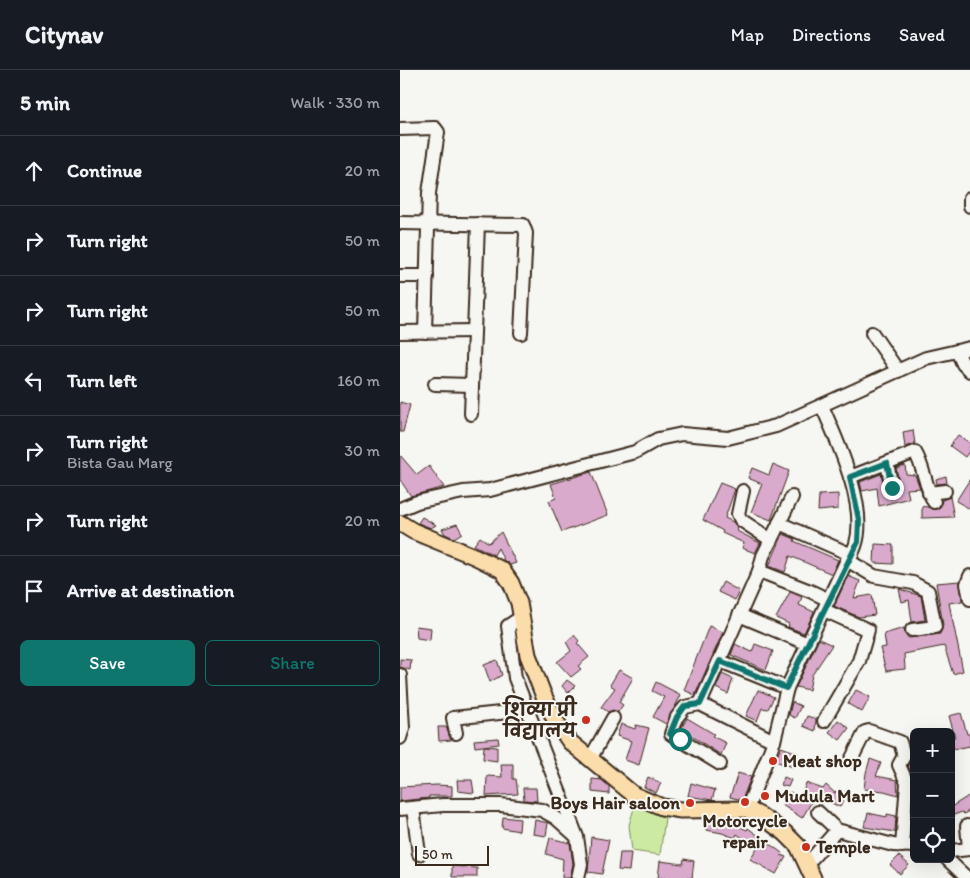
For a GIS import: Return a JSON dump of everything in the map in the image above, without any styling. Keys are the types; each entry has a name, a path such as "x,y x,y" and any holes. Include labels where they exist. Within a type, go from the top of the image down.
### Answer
{"main road":[{"path":"400,523 413,531 502,570 511,583 519,603 520,618 528,655 555,720 570,742 634,795 662,807 681,810 747,809 762,816 785,833 798,846 808,863 813,878"}],"street":[{"path":"400,128 435,128 438,132 428,193 425,332"},
{"path":"970,198 970,206"},
{"path":"400,223 518,224 525,227 521,333"},
{"path":"471,414 478,224"},
{"path":"400,276 426,276"},
{"path":"400,332 474,331"},
{"path":"872,334 898,370"},
{"path":"400,509 417,502 463,492 490,490 532,480 635,452 658,439 682,434 728,438 776,426 926,358 970,348"},
{"path":"957,351 963,364 970,371"},
{"path":"435,384 472,385"},
{"path":"747,809 774,741 786,688 858,542 860,527 847,464 822,406"},
{"path":"850,477 915,452 931,497 945,491"},
{"path":"887,463 892,488"},
{"path":"743,491 738,514 741,520 771,540"},
{"path":"700,704 771,540 792,497"},
{"path":"779,524 850,558 874,576 913,583 928,591 935,626 912,630"},
{"path":"759,571 810,591 826,605 868,630 859,661 824,721"},
{"path":"970,576 967,584 970,599"},
{"path":"739,615 808,644"},
{"path":"520,618 508,626 515,678 577,837 581,864 578,878"},
{"path":"720,661 786,688"},
{"path":"400,674 404,728 400,738"},
{"path":"720,764 670,734 677,717 685,706 700,704 774,741"},
{"path":"456,733 453,718 527,710"},
{"path":"590,758 613,718"},
{"path":"818,812 838,830 908,846 907,782 899,765 904,756 900,742 869,731 865,732 851,760"},
{"path":"419,854 406,809 443,805 501,805 542,810 556,818 577,837"},
{"path":"955,850 970,849 967,826"},
{"path":"808,863 838,830"},
{"path":"951,863 967,878"}],"green space":[{"path":"635,805 665,818 660,855 632,851 629,825"}],"building":[{"path":"400,402 410,405 403,432 400,432"},
{"path":"913,430 915,444 905,447 903,432"},
{"path":"958,435 970,443 970,450 965,457 950,446"},
{"path":"400,455 417,475 429,466 444,487 411,496 400,480"},
{"path":"773,464 789,471 771,520 751,512 762,484 748,478 752,468 769,475"},
{"path":"905,465 906,474 915,475 920,488 907,489 909,498 879,506 877,488 862,491 860,482 881,474 886,493 890,496 897,494 900,487 896,468"},
{"path":"591,472 608,515 562,532 549,501 556,498 551,484"},
{"path":"946,476 947,483 937,484 936,479"},
{"path":"970,479 970,509 956,501"},
{"path":"720,483 735,489 725,518 733,522 738,528 737,531 760,543 755,553 742,548 744,543 722,533 723,531 703,520"},
{"path":"838,494 838,509 818,511 819,495"},
{"path":"950,497 954,517 922,518 922,506 937,509 941,506 942,500"},
{"path":"422,517 436,525 431,528 418,523"},
{"path":"457,524 462,533 454,538 445,534 442,529"},
{"path":"501,532 516,563 510,565 504,561 498,548 494,555 474,545 480,537 489,543"},
{"path":"783,534 795,539 794,541 838,560 832,574 790,556 785,572 769,566"},
{"path":"875,544 893,545 893,564 874,563"},
{"path":"848,576 860,581 854,598 872,595 875,615 859,617 834,606"},
{"path":"960,581 962,601 949,603 963,671 953,674 944,646 904,654 905,669 886,671 880,648 886,647 884,634 904,628 905,635 909,638 940,634 943,625 936,583"},
{"path":"723,582 739,591 735,600 718,592"},
{"path":"899,589 921,596 925,620 912,622 909,600 902,602"},
{"path":"790,592 802,597 799,605 814,612 804,633 788,627 789,624 776,618"},
{"path":"416,626 431,628 430,640 417,638"},
{"path":"709,626 723,632 695,695 684,690"},
{"path":"574,635 579,641 577,643 589,657 578,666 581,669 571,677 557,662 571,651 566,642"},
{"path":"819,639 832,645 812,675 809,690 796,687"},
{"path":"735,644 752,652 755,644 773,651 766,670 731,655"},
{"path":"400,659 411,660 410,670 400,667"},
{"path":"497,660 502,675 490,682 484,665"},
{"path":"619,670 633,678 619,702 623,705 618,712 613,710 608,712 601,707 615,688 610,685"},
{"path":"722,674 733,679 728,694 716,688"},
{"path":"567,680 575,686 568,693 562,686"},
{"path":"656,682 681,695 666,724 653,717 664,697 652,691"},
{"path":"758,690 774,697 768,709 762,708 757,721 746,716"},
{"path":"856,690 870,697 862,712 848,704"},
{"path":"792,702 801,706 795,718 789,715"},
{"path":"961,713 967,734 970,734 970,746 955,749 955,728 952,728 949,716"},
{"path":"807,716 816,719 815,731 803,726"},
{"path":"687,718 714,734 712,736 726,743 721,755 681,729"},
{"path":"838,720 849,728 840,740 829,732"},
{"path":"621,724 635,729 636,725 649,728 639,765 625,760 631,741 617,736"},
{"path":"438,727 446,727 451,740 439,741"},
{"path":"498,738 499,744 475,747 474,740"},
{"path":"484,746 497,747 497,761 483,759"},
{"path":"781,747 798,753 793,767 775,761"},
{"path":"870,759 881,763 876,776 897,780 898,795 884,791 864,789"},
{"path":"501,764 513,764 513,779 516,779 518,794 486,796 487,776 502,777"},
{"path":"738,773 751,777 742,800 730,797"},
{"path":"648,777 661,783 656,793 644,787"},
{"path":"784,777 791,780 788,787 781,785"},
{"path":"592,779 602,780 609,786 609,794 592,792"},
{"path":"457,780 472,780 474,793 458,791"},
{"path":"691,783 715,790 712,800 688,796"},
{"path":"806,783 823,789 826,785 835,793 836,791 846,796 840,807 825,800 821,804 814,798 802,818 782,805 790,792 801,798"},
{"path":"452,786 452,796 429,796 429,798 400,801 400,787"},
{"path":"523,788 536,788 537,801 524,800"},
{"path":"970,795 970,810 964,814 962,812 955,815 955,804"},
{"path":"868,813 887,817 887,814 896,816 895,832 864,827"},
{"path":"503,817 520,819 519,831 502,828"},
{"path":"708,819 723,819 747,830 748,828 782,853 781,855 786,857 776,874 750,859 757,848 737,834 735,838 706,830"},
{"path":"535,820 548,823 546,836 533,834"},
{"path":"591,837 609,840 602,874 588,872"},
{"path":"550,838 570,843 573,864 570,878 562,878 563,859 546,854"},
{"path":"620,853 631,853 629,871 618,870"},
{"path":"899,856 909,865 900,874 890,865"},
{"path":"684,859 694,861 692,878 658,878 660,861 683,864"},
{"path":"452,866 477,868 477,877 452,877"}],"place":[{"name":"शिव्या प्री विद्यालय","path":"586,720"},
{"name":"Meat shop","path":"773,761"},
{"name":"Mudula Mart","path":"765,796"},
{"name":"Motorcycle repair","path":"745,802"},
{"name":"Boys Hair saloon","path":"690,803"},
{"name":"Temple","path":"806,847"}],"route":[{"path":"680,739 670,734 677,717 685,706 700,704 720,661 786,688 847,560 852,555 858,542 860,533 859,520 850,477 887,463 892,488"}]}
